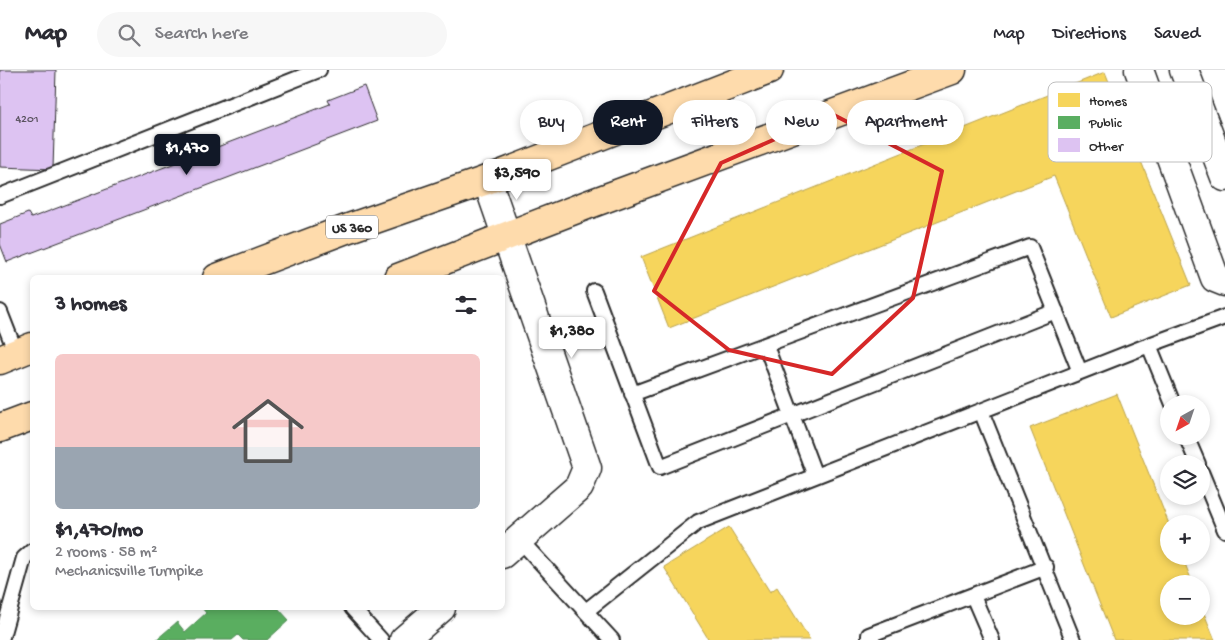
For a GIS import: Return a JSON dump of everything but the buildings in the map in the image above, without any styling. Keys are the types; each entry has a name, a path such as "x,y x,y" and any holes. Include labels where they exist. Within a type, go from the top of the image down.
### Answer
{"highway":[{"name":"US 360","path":"225,275 349,228 488,180 769,70"},
{"path":"406,275 952,70"},
{"path":"0,428 30,417"}],"street":[{"path":"1139,70 1143,82"},
{"path":"1184,70 1189,82"},
{"path":"1212,142 1225,176"},
{"path":"1173,162 1215,278 1225,282"},
{"path":"488,180 506,236 583,451 587,468 579,487 511,546"},
{"path":"404,640 439,610"}],"lane":[{"path":"0,196 318,70"},
{"path":"632,394 1030,247 1080,372"},
{"path":"594,291 660,467 1056,311"},
{"path":"0,312 16,353"},
{"path":"586,610 698,522 1225,317"},
{"path":"1149,345 1169,395"},
{"path":"766,346 815,476"},
{"path":"981,411 1046,567 1073,640"},
{"path":"1210,494 1225,530"},
{"path":"511,546 586,610 612,640"},
{"path":"1,640 24,558 30,553"},
{"path":"870,640 869,635 1046,567"},
{"path":"973,596 992,640"},
{"path":"354,610 381,640"}],"highlighted area":[{"path":"832,114 942,171 913,298 832,374 729,350 654,291 721,163"}]}
